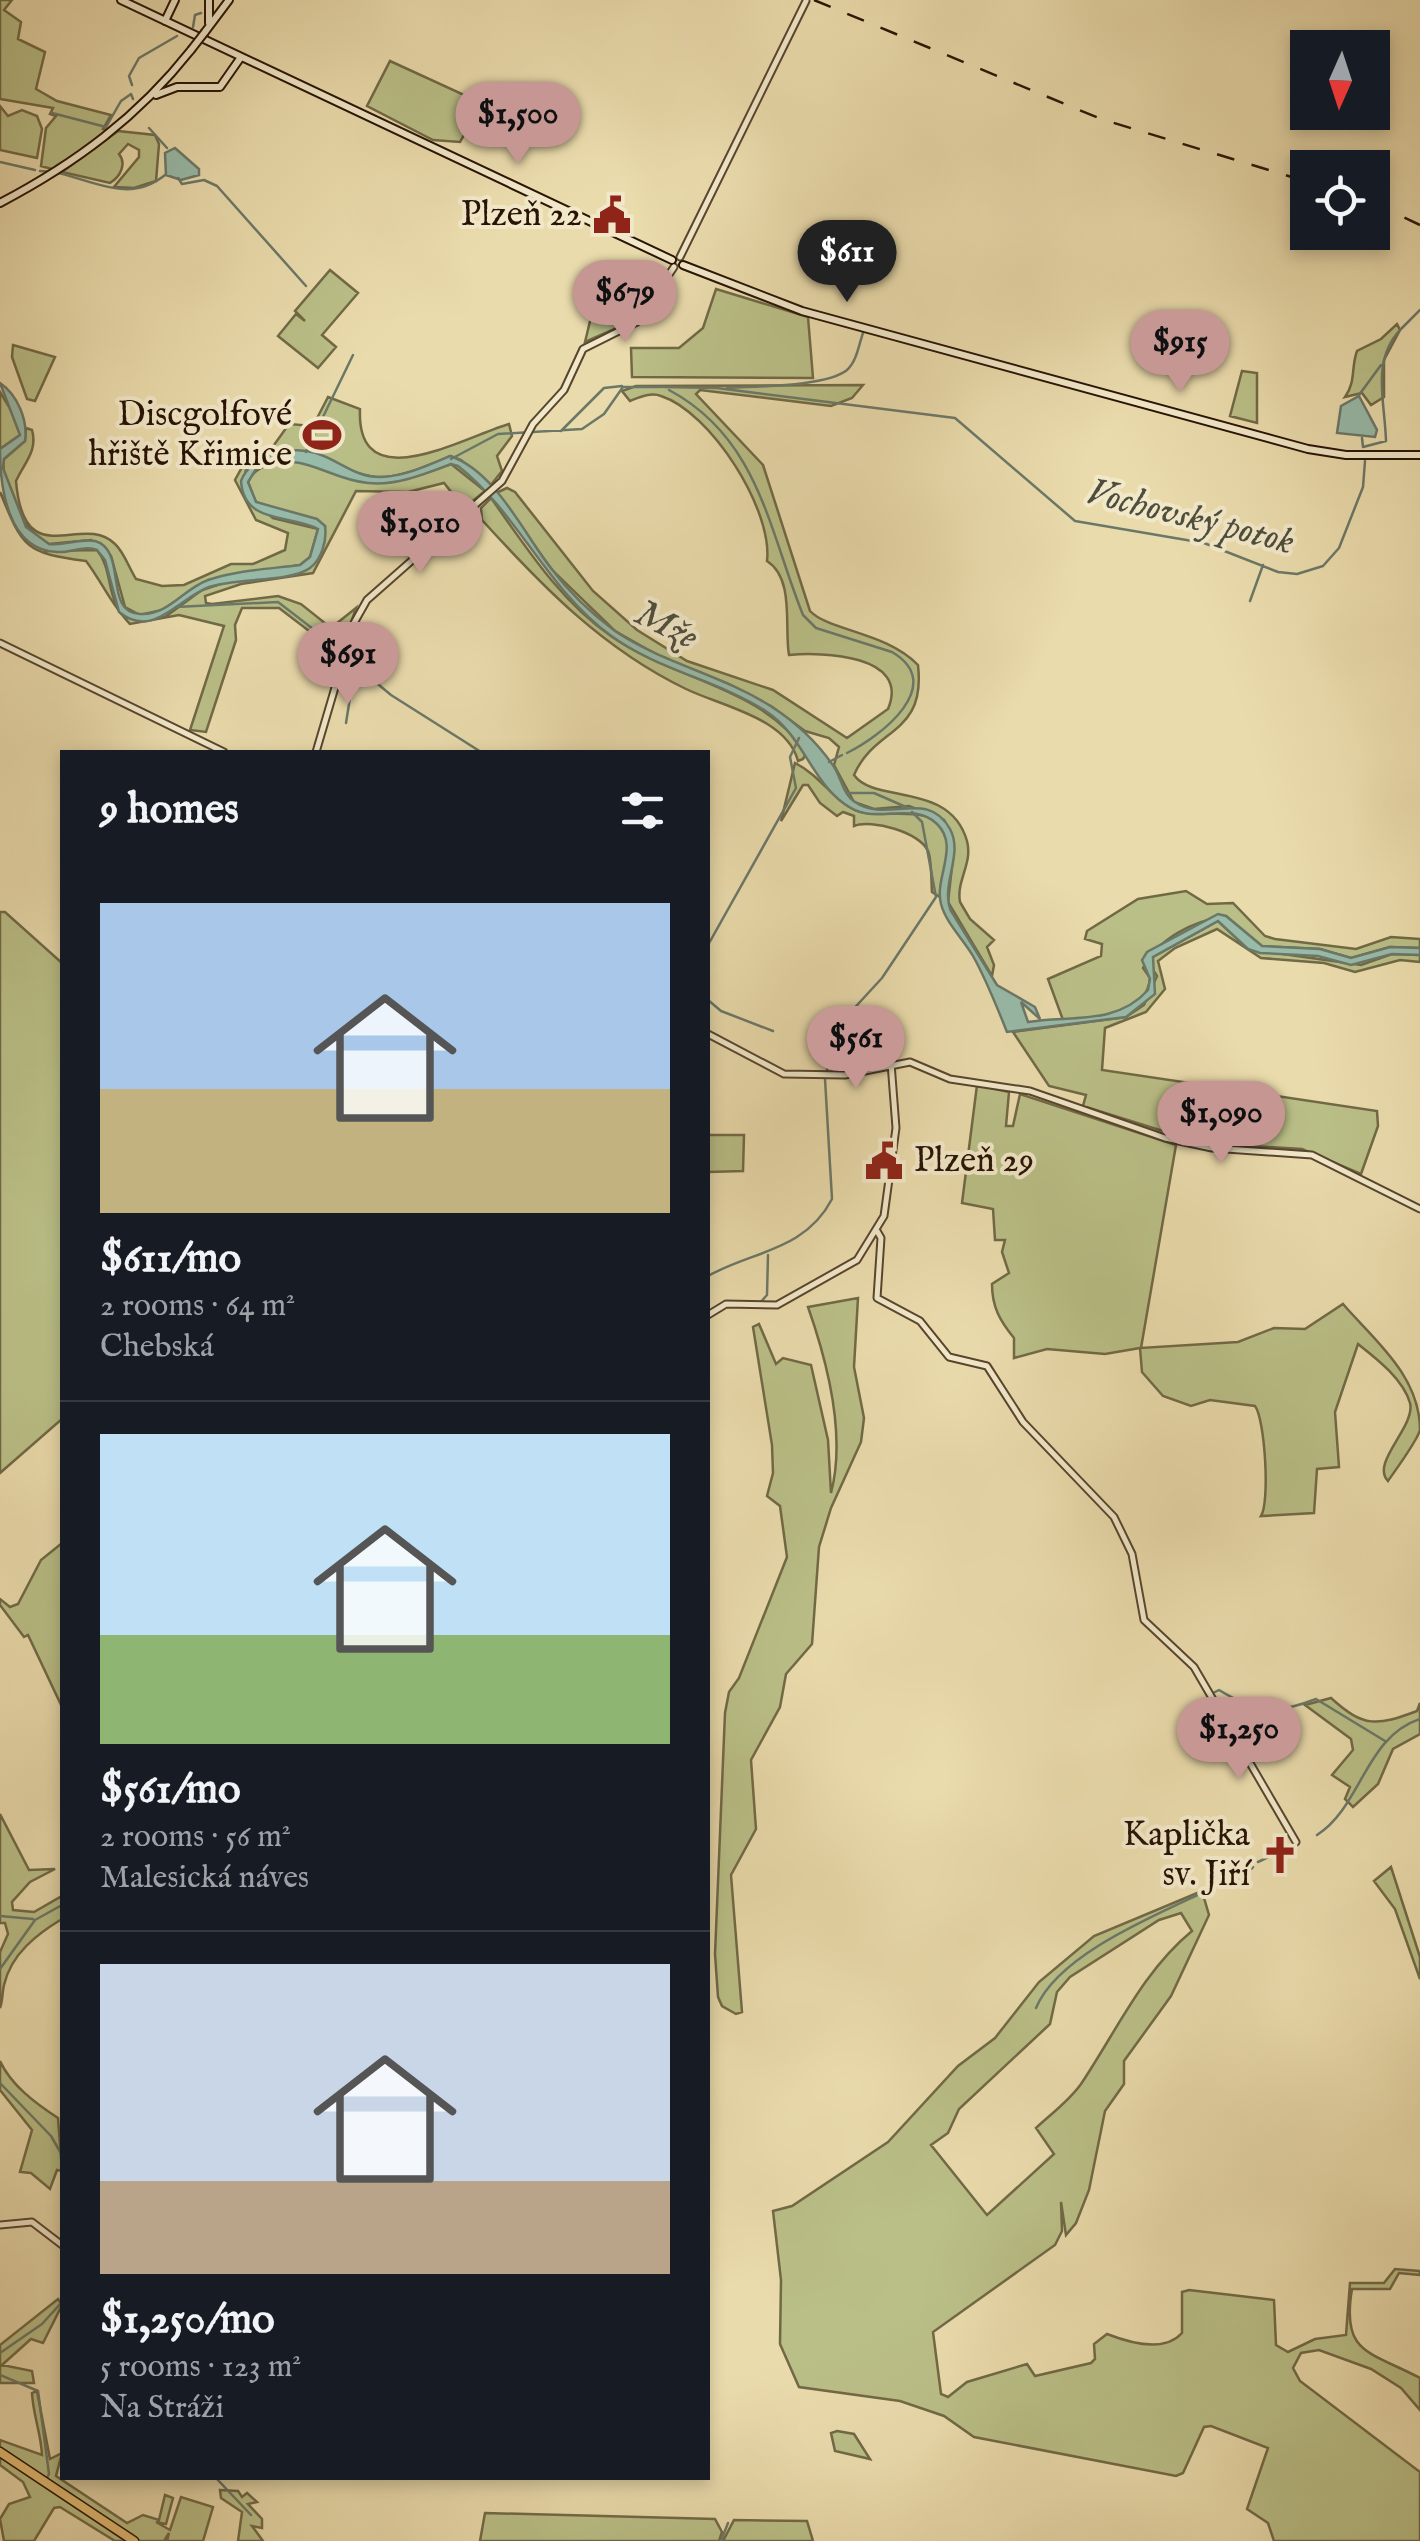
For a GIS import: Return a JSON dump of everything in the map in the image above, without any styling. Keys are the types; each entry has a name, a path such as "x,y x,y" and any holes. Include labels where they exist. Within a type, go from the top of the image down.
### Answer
{"main road":[{"path":"121,0 730,287 842,323 1308,449 1420,455"},
{"path":"165,20 175,0"},
{"path":"208,27 209,0"},
{"path":"0,203 84,154 152,97 229,0"},
{"path":"189,53 177,78 191,87"},
{"path":"152,97 171,88 222,86 241,57"},
{"path":"0,2452 134,2541"}],"street":[{"path":"317,750 347,649 367,600 502,480 532,426 559,397 583,349 641,317 677,262 806,1"},
{"path":"0,643 220,750"},
{"path":"710,1035 784,1074 824,1076 891,1062 926,1068 950,1079 1030,1090 1190,1144 1312,1155 1420,1209"},
{"path":"710,1314 726,1304 782,1303 846,1269 877,1231 884,1216 896,1128 891,1062"},
{"path":"877,1231 881,1238 874,1294 923,1323 946,1355 989,1368 1023,1422 1108,1508 1132,1554 1144,1620 1190,1663 1296,1842"},
{"path":"0,2225 32,2222 60,2243"}],"green space":[{"path":"0,0 12,0 4,10 21,22 18,39 45,52 36,89 57,101 111,115 103,129 110,131 55,170 41,166 46,128 56,116 50,114 53,108 0,99"},
{"path":"390,61 473,99 461,122 469,126 460,142 433,140 367,106"},
{"path":"0,106 8,116 22,110 37,116 42,129 37,158 0,150"},
{"path":"118,131 155,135 159,144 156,181 134,188 114,187 139,157 139,150 128,144 119,154 121,170 110,183 62,172"},
{"path":"330,270 358,293 322,335 336,347 318,368 278,336 296,314 305,321 295,311"},
{"path":"716,289 808,317 813,378 632,377 631,348 679,348 703,328"},
{"path":"607,312 628,323 585,342 592,313"},
{"path":"1397,324 1400,330 1384,360 1384,397 1371,405 1362,393 1345,397 1351,386 1357,351 1381,339"},
{"path":"13,345 55,357 35,401 27,399 12,357"},
{"path":"1242,371 1257,373 1257,423 1230,416"},
{"path":"863,385 852,398 831,406 700,390 696,394 763,465 810,611 830,623 890,645 918,665 918,688 907,718 874,747 854,775 878,789 929,801 958,822 968,849 960,902 970,919 994,940 987,947 994,965 992,976 948,902 954,849 944,820 909,806 874,809 854,802 834,765 839,747 829,738 805,731 771,706 677,666 615,631 553,571 496,493 507,488 515,492 593,591 637,630 687,661 773,690 847,738 888,709 892,691 887,677 859,660 821,654 789,655 782,579 767,561 760,516 735,465 699,421 680,406 653,395 630,401 622,391 636,386"},
{"path":"0,392 19,423 20,435 0,449"},
{"path":"328,397 360,409 363,437 375,452 394,458 441,449 509,424 512,436 497,456 502,471 490,486 451,456 410,472 384,477 350,471 299,452 281,451 264,456 246,469 242,491 273,518 318,529 310,557 300,565 209,580 162,610 140,615 125,607 111,556 91,540 49,544 30,529 9,496 4,459 25,441 26,428 32,430 32,451 16,481 21,510 30,526 42,534 102,536 118,547 136,579 162,586 184,585 231,564 253,564 285,550 288,533 256,520 235,480 246,460 274,445 289,424 313,426"},
{"path":"311,462 348,476 380,481 413,477 451,464 485,491 464,508 444,483 408,492 356,491 313,573 241,584 205,596 206,603 212,604 278,596 301,604 331,628 356,608 338,661 334,650 279,608 242,608 235,625 236,640 206,732 190,730 224,626 179,615 130,624 118,610 86,561 50,555 21,536 0,492 21,532 46,551 97,550 106,567 115,603 127,618 165,617 202,590 233,580 302,572 324,544 325,526 256,502 248,482 266,465"},
{"path":"491,498 545,572 593,622 635,651 767,713 806,753 803,759 798,761 781,734 767,724 686,689 601,636 482,520 481,508"},
{"path":"795,763 855,810 919,815 940,825 948,850 940,897 932,892 930,860 923,844 894,829 872,824 854,826 854,816 843,812 837,816 820,803 808,785 803,785 781,821"},
{"path":"1186,891 1207,904 1233,903 1265,936 1275,939 1356,949 1391,937 1420,939 1420,948 1390,947 1351,958 1320,949 1262,946 1226,916 1214,918 1189,927 1158,948 1143,968 1150,978 1147,991 1129,1008 1102,1016 1063,1020 1048,979 1101,956 1102,944 1085,939 1087,931 1138,899"},
{"path":"0,912 5,912 60,961 60,1421 0,1473"},
{"path":"1218,921 1248,949 1361,965 1392,954 1420,955 1420,962 1400,960 1355,972 1324,963 1261,958 1217,929 1175,948 1158,961 1165,989 1146,1012 1105,1028 1102,1070 1377,1111 1378,1126 1361,1174 1302,1149 1201,1143 1083,1106 1086,1095 1049,1086 1013,1032 1126,1017 1144,1005 1157,976 1150,965 1153,957"},
{"path":"977,1085 1009,1092 1006,1126 1013,1126 1020,1094 1176,1145 1141,1348 1238,1342 1274,1328 1305,1329 1343,1304 1404,1375 1418,1410 1418,1435 1388,1481 1385,1464 1407,1422 1410,1403 1395,1378 1358,1344 1335,1412 1339,1467 1317,1469 1314,1513 1261,1516 1265,1461 1255,1406 1210,1400 1191,1406 1163,1396 1142,1372 1140,1348 1105,1354 1047,1349 1014,1358 1014,1338 998,1313 992,1292 992,1284 1009,1273 1002,1252 1005,1240 995,1240 993,1209 962,1203"},
{"path":"710,1135 744,1135 743,1171 710,1172"},
{"path":"858,1298 854,1367 864,1418 861,1442 831,1508 819,1547 812,1644 786,1674 780,1707 751,1760 756,1829 731,1875 742,2012 736,2014 722,2006 718,1997 715,1954 725,1713 729,1692 739,1678 787,1557 780,1506 767,1496 773,1473 772,1445 753,1327 759,1324 776,1364 783,1358 811,1365 828,1440 831,1493 835,1423 828,1375 808,1307"},
{"path":"60,1545 60,1703 28,1635 24,1637 0,1605 0,1599 10,1607 18,1604 41,1560"},
{"path":"1331,1698 1353,1715 1371,1721 1391,1720 1417,1711 1420,1703 1420,1734 1393,1749 1378,1784 1353,1807 1345,1799 1350,1787 1332,1775 1353,1750 1351,1739 1305,1705"},
{"path":"0,1814 29,1870 55,1869 30,1882 12,1902 13,1910 34,1912 60,1897 60,1920 19,1954 7,1974 0,2008 0,1952 8,1934 5,1923 0,1923"},
{"path":"1391,1867 1420,1957 1420,1979 1395,1909 1374,1881"},
{"path":"1202,1891 1209,1915 1171,1996 1124,2061 1124,2084 1105,2111 1089,2190 1076,2223 1066,2235 1061,2202 1062,2231 1055,2245 933,2332 941,2394 948,2397 967,2382 1027,2364 1035,2376 1091,2363 1095,2359 1094,2344 1107,2334 1136,2343 1166,2343 1182,2333 1182,2292 1189,2290 1274,2300 1276,2345 1288,2352 1315,2339 1346,2335 1350,2283 1384,2283 1395,2269 1420,2271 1420,2275 1399,2273 1390,2289 1352,2289 1350,2310 1355,2339 1363,2348 1420,2378 1420,2410 1401,2388 1371,2369 1319,2350 1301,2353 1293,2368 1300,2381 1420,2472 1420,2541 1274,2541 1268,2523 1247,2509 1268,2448 1211,2426 1204,2427 1183,2473 1176,2476 974,2437 944,2416 900,2401 799,2387 780,2344 781,2280 773,2211 792,2206 888,2142 958,2066 995,2038 1039,1982 1094,1936","holes":["1181,1913 1192,1931 1145,1983 1076,2090 1036,2128 1054,2154 987,2215 931,2145 948,2133 959,2109 1050,2024 1057,1992 1070,1977 1159,1920"]},
{"path":"0,2061 17,2086 58,2118 60,2171 50,2189 31,2173 20,2172 32,2130 0,2090"},
{"path":"58,2299 60,2309 43,2343 31,2339 2,2365 32,2371 34,2383 0,2383 0,2345"},
{"path":"37,2391 50,2459 60,2454 56,2476 60,2480 127,2523 143,2515 159,2520 165,2495 173,2498 166,2524 156,2522 170,2530 181,2497 213,2507 203,2541 167,2541 169,2533 164,2541 140,2541 0,2447 0,2440 42,2455 32,2393"},
{"path":"831,2433 854,2434 870,2459 835,2451"},
{"path":"0,2457 126,2541 115,2541 60,2507 54,2508 34,2541 4,2541 0,2519 9,2504 30,2497 23,2482 0,2465"},
{"path":"220,2490 238,2491 242,2497 247,2493 257,2502 248,2504 262,2519 262,2528 252,2526 263,2541 238,2541 242,2512 221,2498"},
{"path":"485,2513 715,2519 722,2532 719,2541 480,2541"},
{"path":"734,2520 807,2521 813,2541 723,2541"}],"shaded area":[{"path":"175,148 199,169 199,175 181,180 166,175 165,153"},
{"path":"0,383 17,401 25,425 25,441 4,459 3,468 26,527 49,544 90,540 105,547 111,556 122,603 129,611 140,614 159,611 208,580 300,565 310,557 318,529 259,512 244,495 241,481 262,459 283,452 306,451 372,477 408,472 450,456 466,464 494,488 565,585 615,631 653,652 734,686 781,713 819,748 855,802 880,810 918,808 941,817 954,839 948,890 951,911 997,985 1035,1007 1040,1019 1021,1002 1028,1022 1091,1017 1121,1009 1148,990 1150,979 1142,960 1147,952 1218,914 1226,916 1262,946 1320,949 1351,958 1390,947 1420,948 1420,955 1392,954 1351,965 1318,956 1260,953 1248,949 1218,921 1153,957 1155,994 1126,1017 1007,1032 978,965 941,904 947,852 937,824 918,814 873,814 851,808 827,788 790,734 767,712 647,657 610,635 568,596 498,506 458,466 451,464 389,483 353,480 301,463 273,463 256,469 248,482 256,502 317,519 325,526 318,560 290,576 209,587 155,619 131,619 119,612 105,560 97,550 40,549 17,528 5,497 0,449 20,435"},
{"path":"1359,396 1377,430 1375,437 1337,433 1341,406"}],"waterway":[{"path":"193,27 195,15 201,13"},
{"path":"132,85 129,76 139,58 177,36"},
{"path":"52,113 106,127 121,101 131,94 133,99"},
{"path":"149,128 167,148"},
{"path":"0,162 35,170"},
{"path":"40,171 118,189 149,185 165,175"},
{"path":"178,178 182,184 204,180 217,186 306,286"},
{"name":"Vochovský potok","path":"1401,329 1420,310"},
{"name":"Vochovský potok","path":"1362,438 1363,447 1386,441 1383,368 1385,355 1400,330"},
{"path":"727,388 790,385 837,376 853,362 863,333"},
{"path":"306,452 353,355"},
{"path":"1359,395 1381,365"},
{"path":"561,431 604,388 622,386"},
{"path":"451,459 498,434 582,429 604,414 623,387 662,387"},
{"name":"Vochovský potok","path":"664,387 717,388 955,418 1075,521 1204,543 1278,572 1297,574 1323,566 1339,548 1363,487 1365,461"},
{"path":"669,390 699,410 742,460 757,489 803,615 816,628 892,652 907,665 913,679 903,709 876,735 847,753"},
{"path":"1250,601 1263,565"},
{"path":"176,607 278,602 330,642 351,650 367,675 391,695 478,750"},
{"path":"346,723 353,679 348,651"},
{"path":"710,941 796,788 790,757 799,738"},
{"path":"829,762 842,755"},
{"path":"847,793 874,793 906,807"},
{"path":"710,1275 793,1240 821,1216 832,1199 825,1079 836,1028 882,978 936,897 922,822 912,812"},
{"path":"710,1002 721,1011 773,1031"},
{"path":"760,1303 767,1295 768,1255"},
{"path":"1213,1693 1219,1690 1266,1709 1289,1708 1316,1699 1385,1741"},
{"path":"1317,1835 1344,1807 1387,1741 1420,1719"},
{"path":"1258,1862 1296,1844"},
{"path":"1036,2008 1050,1985 1099,1945 1247,1871"},
{"path":"0,1969 35,1920 60,1906"},
{"path":"0,1916 33,1919"},
{"path":"0,2083 51,2136 60,2152"},
{"path":"0,2353 42,2324 60,2304"},
{"path":"0,2375 38,2391 49,2474 46,2480"},
{"path":"218,2480 251,2515"},
{"path":"721,2541 728,2523"}],"railway":[{"path":"814,0 1101,119 1290,177"},
{"path":"1390,211 1420,225"}],"place":[{"name":"Plzeň 22","path":"612,215"},
{"name":"Discgolfové hřiště Křimice","path":"322,435"},
{"name":"Plzeň 29","path":"884,1161"},
{"name":"Kaplička sv. Jiří","path":"1280,1855"}],"water label":[{"name":"Mže","path":"666,626"}]}
